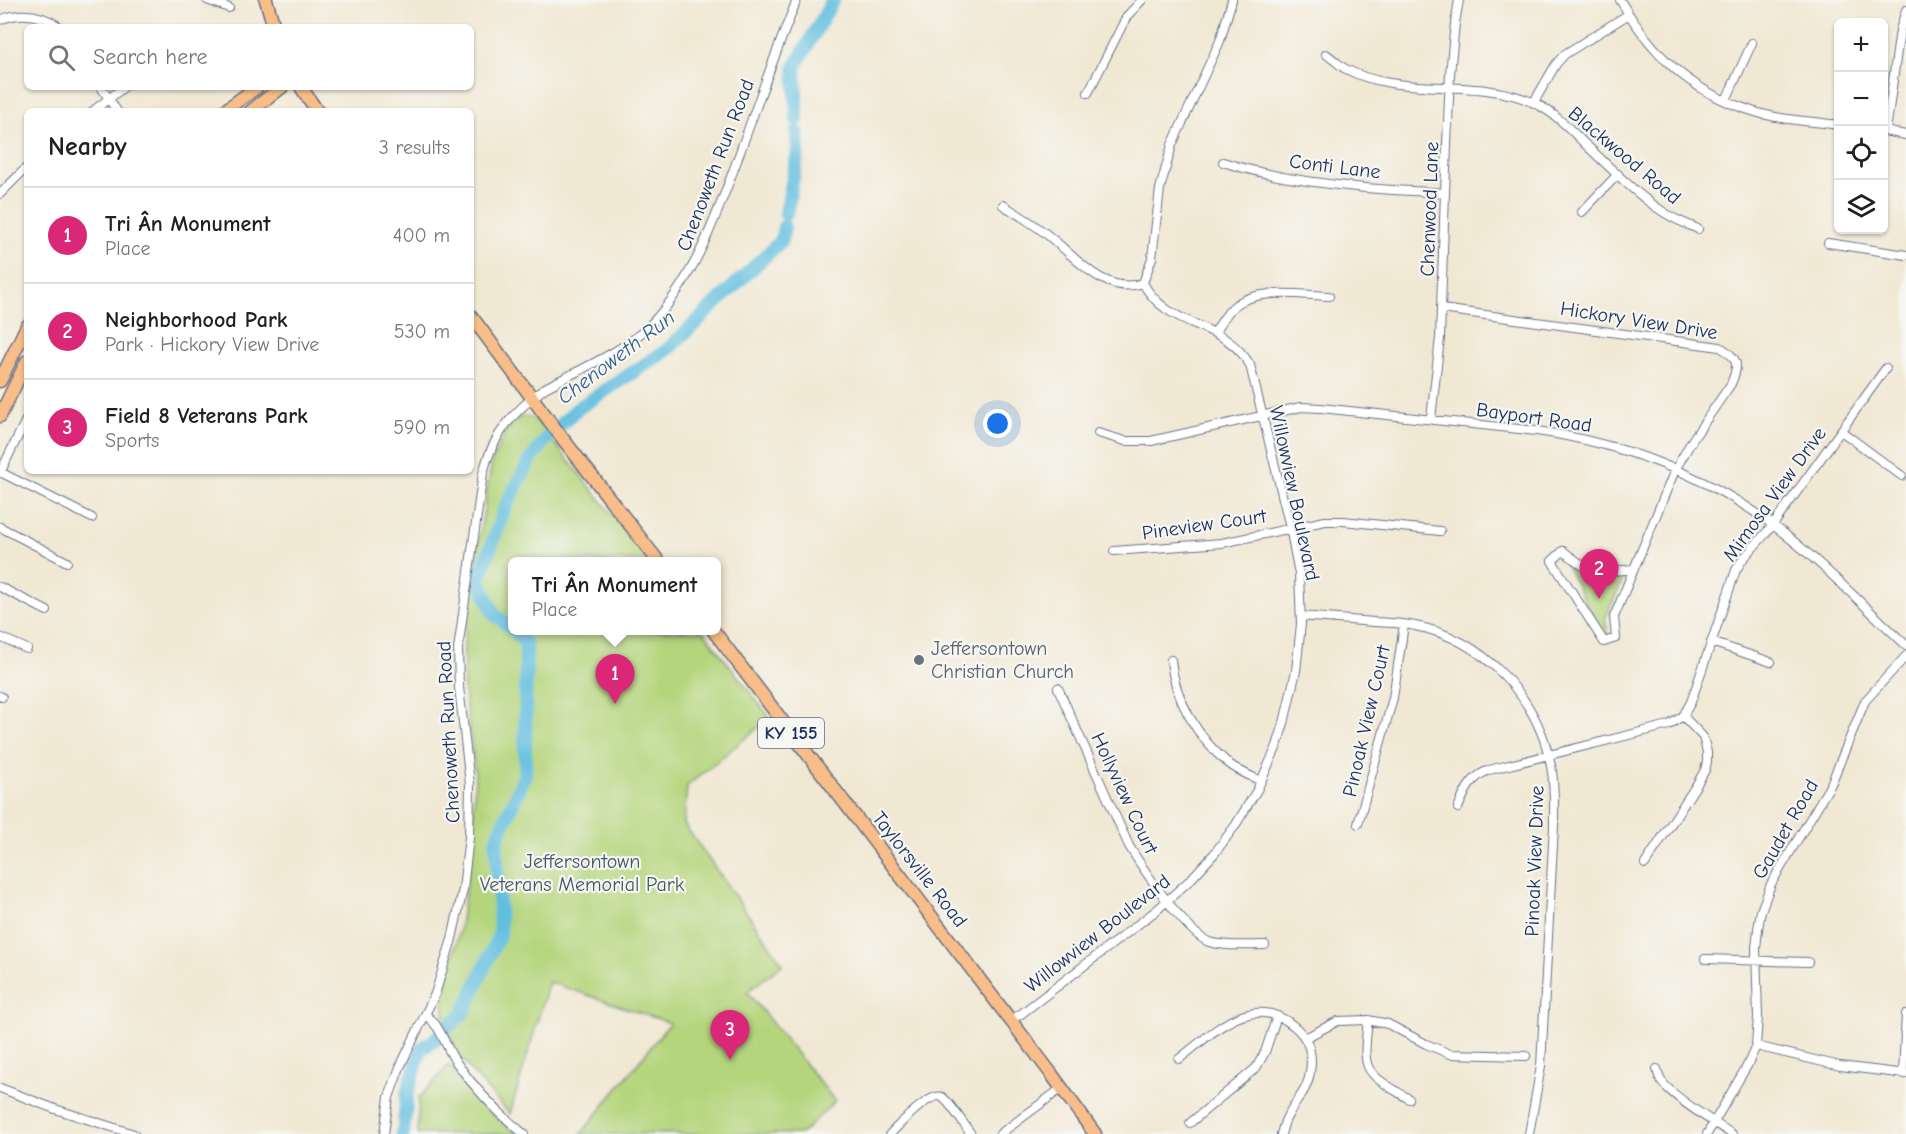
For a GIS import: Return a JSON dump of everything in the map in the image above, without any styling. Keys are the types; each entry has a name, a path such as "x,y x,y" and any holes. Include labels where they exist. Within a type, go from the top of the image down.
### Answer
{"main road":[{"path":"266,0 273,24"},
{"path":"228,108 253,90"},
{"path":"255,108 278,90"},
{"path":"303,90 315,108"},
{"path":"474,320 563,439 656,557"},
{"path":"0,381 24,332"},
{"path":"0,416 24,367"},
{"name":"Taylorsville Road","path":"716,635 1011,1020 1095,1134"}],"street":[{"path":"207,0 229,8"},
{"name":"Chenoweth Run Road","path":"384,1134 389,1097 400,1067 435,994 454,931 467,859 470,784 459,687 458,649 483,473 488,456 498,434 532,398 635,338 650,326 675,296 701,251 720,207 796,0"},
{"path":"1088,93 1127,16 1142,0"},
{"path":"1003,205 1050,237 1096,277 1118,284 1143,283 1152,258 1160,189 1172,146 1220,41 1232,0"},
{"name":"Chenwood Lane","path":"1431,419 1442,309 1444,193 1455,23 1459,0"},
{"path":"1620,0 1643,37 1675,70 1703,89 1751,111 1772,116 1834,123"},
{"path":"1886,126 1900,30 1906,10"},
{"path":"0,20 11,16 32,14 56,24"},
{"path":"1534,102 1556,64 1565,54 1629,14"},
{"path":"1726,100 1752,43"},
{"path":"1326,54 1348,70 1386,82 1450,88"},
{"name":"Blackwood Road","path":"1450,88 1498,91 1534,102 1564,124 1660,210 1698,229"},
{"path":"103,90 115,108"},
{"path":"96,108 120,90"},
{"path":"1888,132 1906,135"},
{"name":"Conti Lane","path":"1223,162 1280,177 1376,189 1444,193"},
{"path":"0,194 24,170"},
{"path":"1582,212 1618,174"},
{"path":"1828,243 1906,255"},
{"name":"Willowview Boulevard","path":"1011,1020 1022,1014 1168,901 1214,854 1235,826 1261,781 1277,746 1296,671 1301,616 1299,574 1290,527 1253,375 1238,348 1215,332 1172,314 1154,298 1143,283"},
{"path":"1215,332 1232,308 1252,297 1264,295 1329,296"},
{"name":"Hickory View Drive","path":"1442,309 1692,342 1720,347 1729,352 1737,361 1736,374 1731,384 1693,439 1675,470 1634,569 1614,617 1616,638 1604,642 1552,561 1563,551 1593,573 1634,569"},
{"name":"Mimosa View Drive","path":"1683,716 1691,702 1736,570 1773,525 1886,368"},
{"name":"Bayport Road","path":"1098,433 1125,441 1150,441 1301,407 1431,419 1572,437 1614,447 1675,470 1732,498 1773,525 1813,557 1906,645"},
{"path":"1841,431 1902,476"},
{"path":"24,432 0,472 92,518"},
{"name":"Pineview Court","path":"1114,551 1222,543 1325,521 1343,520 1440,531"},
{"path":"0,527 68,562"},
{"path":"0,587 47,610"},
{"name":"Pinoak View Drive","path":"1301,616 1424,628 1458,641 1474,650 1496,668 1517,690 1538,724 1549,755 1554,786 1541,1066 1529,1134"},
{"name":"Pinoak View Court","path":"1358,824 1393,698 1404,625"},
{"path":"0,637 27,650"},
{"path":"1711,642 1771,662"},
{"name":"Gaudet Road","path":"1707,1134 1747,1066 1756,1046 1759,920 1771,884 1831,784 1865,701 1906,656"},
{"path":"1171,660 1175,683 1194,724 1207,743 1230,765 1261,781"},
{"name":"Hollyview Court","path":"1058,688 1129,846 1144,871 1168,901 1192,930 1206,941 1220,944 1265,945"},
{"path":"1458,808 1470,784 1482,773 1669,725 1683,716 1703,738 1707,752 1705,770 1645,864"},
{"path":"1705,959 1808,962"},
{"path":"1179,1059 1221,1027 1243,1014 1265,1013 1277,1016 1296,1028 1305,1038 1312,1060 1308,1084 1287,1116 1281,1134"},
{"path":"1756,1046 1840,1066 1905,1073 1906,1014"},
{"path":"426,1015 439,1029 461,1069 490,1104 524,1134"},
{"path":"1190,1123 1256,1068 1265,1052 1277,1016"},
{"path":"1305,1038 1338,1022 1368,1020 1388,1024 1450,1054 1526,1056"},
{"path":"1368,1020 1365,1053 1367,1068 1375,1077 1409,1099"},
{"path":"1657,1069 1660,1079 1668,1088 1732,1134"},
{"path":"0,1088 55,1109 134,1134"},
{"path":"1000,1134 1062,1088"},
{"path":"890,1134 929,1099 937,1095 947,1102 971,1134"}],"green space":[{"name":"Jeffersontown Veterans Memorial Park","path":"531,417 539,424 647,557 508,557 508,635 706,635 770,718 687,786 684,824 783,964 747,992 835,1101 801,1134 581,1134 670,1023 549,982 510,1114 470,1070 455,1048 445,1021 443,997 459,932 473,843 475,771 464,691 464,645 492,461 506,431 517,419"},
{"path":"1563,560 1596,580 1625,575 1605,619 1608,634 1604,636"},
{"path":"449,1065 489,1112 517,1134 417,1134 419,1098"}],"waterway":[{"name":"Chenoweth Run","path":"797,119 795,67 833,0"},
{"name":"Chenoweth Run","path":"786,214 798,152 797,132"},
{"name":"Chenoweth Run","path":"508,625 494,614 479,579 505,508 530,460 548,437 577,409 667,350 781,241 784,227"},
{"name":"Chenoweth Run","path":"403,1134 407,1094 421,1049 432,1042 464,1012 500,933 496,842 525,775 526,644 518,635"}],"place":[{"name":"Neighborhood Park","path":"1599,599"},
{"name":"Jeffersontown Christian Church","path":"919,660"},
{"name":"Tri Ân Monument","path":"615,704"},
{"name":"Field 8 Veterans Park","path":"730,1060"}]}
